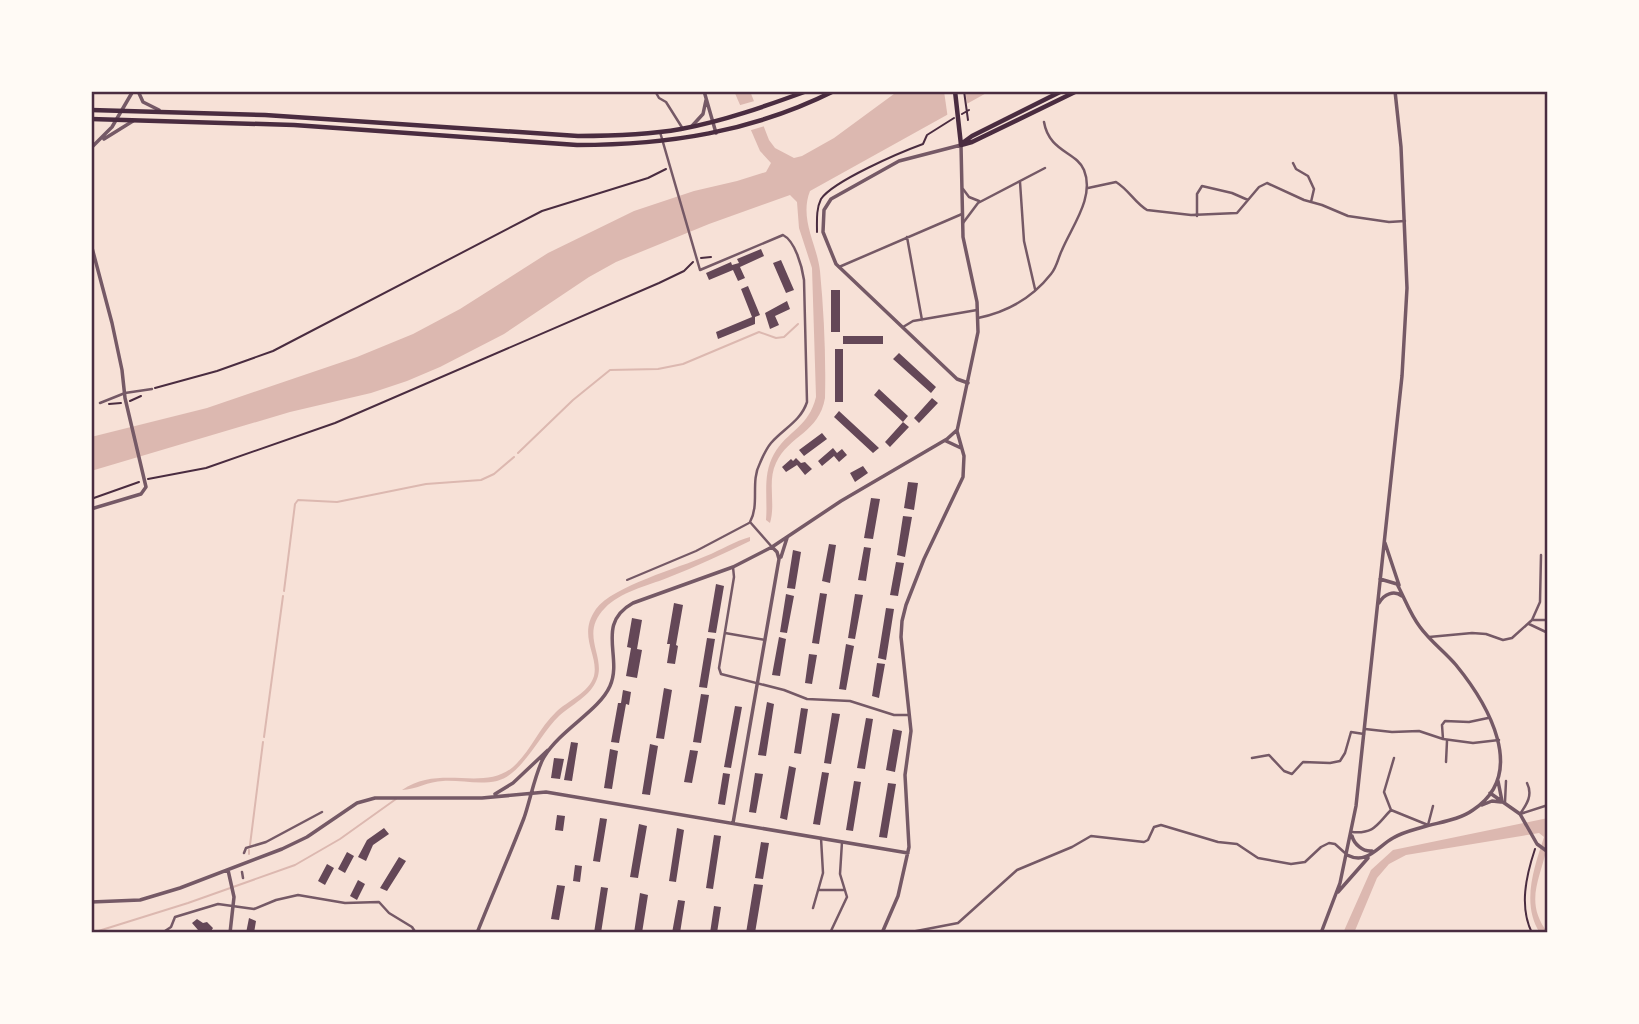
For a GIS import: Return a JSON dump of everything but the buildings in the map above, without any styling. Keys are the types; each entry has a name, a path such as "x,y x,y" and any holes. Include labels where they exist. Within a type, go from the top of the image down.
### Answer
{"main road":[{"path":"91,110 265,115 578,136 683,129 807,91"},
{"path":"91,119 294,125 577,145 662,142 738,127 777,115 834,91"},
{"path":"955,91 961,145"},
{"path":"961,145 972,136 1062,91"},
{"path":"961,145 1077,91"}],"street":[{"path":"96,144 118,119 133,91"},
{"path":"138,91 143,102 161,111"},
{"path":"655,91 659,98 666,102 683,129"},
{"path":"704,91 716,132"},
{"path":"1321,933 1336,897 1352,832 1406,319 1405,221 1395,91"},
{"path":"691,127 703,114 706,98"},
{"path":"91,148 137,119"},
{"path":"978,318 1007,309 1054,271 1088,188 1083,166 1052,140 1044,121"},
{"path":"660,132 700,270 780,235 788,237 804,280 807,402 800,415 770,445 755,479 754,512 750,522 779,556 733,824"},
{"path":"488,798 513,783 595,705 609,688 612,676 613,628 623,610 633,603 733,567 772,547 841,501 955,433 958,428 968,383 978,332 978,310 962,226 961,145 900,161 828,201 824,209 823,234 839,267 957,379 968,383"},
{"path":"1293,163 1296,169 1308,176 1314,189 1311,202"},
{"path":"962,226 969,213 983,200 1045,168"},
{"path":"1020,182 1024,241 1035,289"},
{"path":"961,183 969,197 983,200"},
{"path":"1088,188 1116,183 1128,190 1147,210 1197,215 1235,214 1259,187 1267,183 1353,218 1405,221"},
{"path":"1197,215 1196,200 1198,189 1202,186 1248,200"},
{"path":"839,267 961,214"},
{"path":"907,237 922,320"},
{"path":"91,244 120,358 125,396 146,485 141,494 91,509"},
{"path":"903,327 909,322 978,310"},
{"path":"100,403 152,389"},
{"path":"882,933 898,896 908,853 905,775 911,731 901,638 902,621 924,559 962,482 965,461 958,428"},
{"path":"944,441 954,443 962,449"},
{"path":"1384,533 1387,553 1403,597"},
{"path":"776,572 787,537"},
{"path":"1429,637 1476,633 1506,640 1530,622 1542,594 1541,555"},
{"path":"733,567 734,577 720,673 785,690 807,699 850,701 894,715 909,715"},
{"path":"1380,579 1397,584 1413,617 1456,665 1490,718 1499,740 1499,793 1504,803"},
{"path":"1377,610 1380,600 1389,594 1397,593 1403,597"},
{"path":"1530,622 1548,620"},
{"path":"1530,622 1548,634"},
{"path":"725,633 765,640"},
{"path":"1446,762 1442,725 1445,721 1469,722 1490,718"},
{"path":"1252,758 1269,755 1284,771 1292,774 1303,762 1340,761 1351,732 1419,731 1445,740 1478,743 1499,740"},
{"path":"477,933 533,792 542,761 552,746"},
{"path":"1394,758 1384,792 1391,810 1428,825"},
{"path":"1477,807 1490,793 1498,776"},
{"path":"1504,803 1507,797 1506,781"},
{"path":"1521,815 1530,798 1527,783"},
{"path":"91,902 147,899 228,870 298,842 357,803 381,798 488,798 546,792 908,853"},
{"path":"1490,793 1521,815 1537,844 1548,852"},
{"path":"1352,832 1354,842 1370,852 1401,834 1460,817 1492,801 1504,803"},
{"path":"1521,815 1548,805"},
{"path":"1428,825 1433,806"},
{"path":"1352,832 1365,833 1374,829 1391,810"},
{"path":"244,853 246,848 266,842 322,812"},
{"path":"906,933 958,923 1017,870 1073,847 1094,835 1144,842 1148,840 1154,827 1161,825 1218,842 1237,844 1253,856 1291,864 1305,862 1329,843 1335,844 1347,855 1363,858 1372,854"},
{"path":"813,908 820,890 824,866 821,838"},
{"path":"830,933 847,897 840,874 842,842"},
{"path":"1336,897 1377,849"},
{"path":"228,870 234,897 230,933"},
{"path":"242,872 243,878"},
{"path":"820,890 844,890"},
{"path":"162,933 171,928 176,917 218,904 254,909 275,900 303,895 335,902 379,902 416,933"}],"lane":[{"path":"627,580 696,551 750,522"}],"path":[{"path":"964,91 968,120"},
{"path":"152,389 273,351 542,211 670,169"},
{"path":"91,499 150,478 193,471 241,457 335,423 659,283 684,271 695,260 711,257"},
{"path":"100,403 120,403 144,394"},
{"path":"1532,933 1524,905 1537,844"}],"shaded area":[{"path":"734,91 750,91 769,140 775,148 794,158 834,138 898,91 990,91 810,191 806,212 820,271 825,398 817,419 788,446 776,463 772,478 770,523 766,520 770,462 779,446 808,415 816,397 812,268 799,228 797,202 790,195 616,262 504,334 407,381 371,393 290,412 91,471 91,437 207,408 357,357 413,334 460,309 548,253 634,211 694,191 766,172 771,163 760,151"},
{"path":"750,537 750,541 719,556 611,602 594,627 599,670 594,685 586,695 559,716 515,771 497,781 438,781 402,790 431,779 489,777 513,767 550,718 583,692 591,682 595,668 588,628 596,609 604,601 631,585"},
{"path":"1548,818 1548,844 1535,901 1541,922 1548,933 1540,933 1531,910 1531,886 1544,837 1539,833 1406,855 1389,864 1377,878 1354,933 1343,933 1371,870 1393,850"}],"pier":[{"path":"944,91 965,91 968,107 948,119"},
{"path":"758,100 768,125 748,131 737,106"}],"waterway":[{"path":"518,453 573,400 610,370 658,369 683,364 759,332 776,338 784,337 798,324"},
{"path":"284,591 295,504 298,500 337,502 426,484 481,480 494,474 514,457"},
{"path":"264,737 283,596"},
{"path":"250,845 263,742"},
{"path":"92,933 295,865 340,839 396,799"}]}
